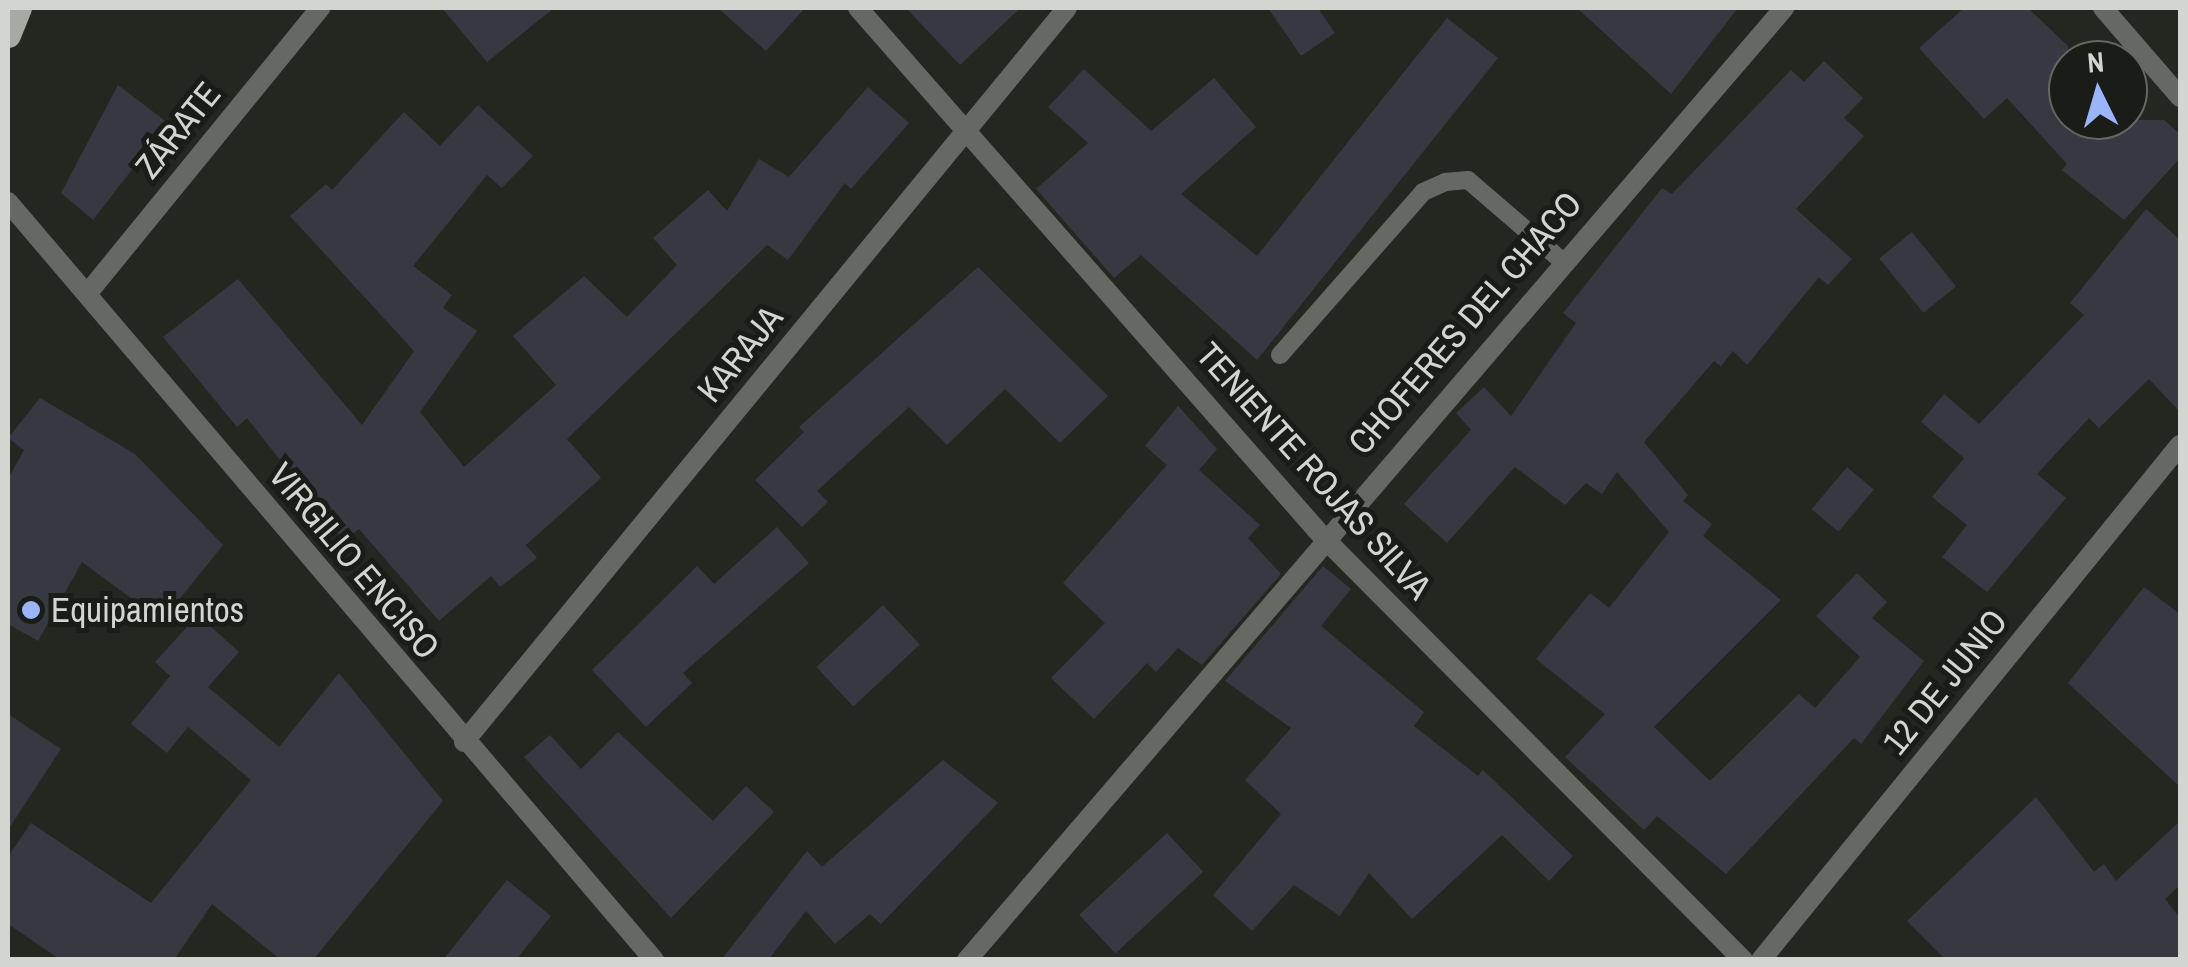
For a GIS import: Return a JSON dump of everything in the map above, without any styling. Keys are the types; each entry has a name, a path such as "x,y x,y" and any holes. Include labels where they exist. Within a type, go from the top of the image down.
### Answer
{"main road":[{"path":"8,35 19,8"}],"street":[{"name":"ZÁRATE","path":"87,294 320,8"},
{"name":"TENIENTE ROJAS SILVA","path":"858,8 1322,536 1743,960"},
{"name":"KARAJA","path":"464,742 1067,8"},
{"name":"CHOFERES DEL CHACO","path":"967,960 1322,536 1784,8"},
{"path":"2103,8 2180,97"},
{"name":"VIRGILIO ENCISO","path":"8,202 464,742 654,960"},
{"name":"12 DE JUNIO","path":"1760,960 2180,445"}],"lane":[{"path":"1280,354 1423,192 1445,182 1468,180 1561,260"}],"building":[{"path":"442,8 554,8 487,62"},
{"path":"718,8 805,8 766,51"},
{"path":"906,8 1020,8 960,65"},
{"path":"1268,8 1318,8 1335,33 1301,56"},
{"path":"1577,8 1738,8 1671,94"},
{"path":"1964,8 2028,8 2062,40 2048,40 2048,140 2148,140 2148,120 2164,120 2180,134 2180,158 2124,220 2062,170 2067,164 2007,98 1984,119 1919,48"},
{"path":"1447,18 1498,58 1257,360 1141,255 1114,278 1036,189 1088,143 1048,107 1084,69 1151,131 1214,78 1256,127 1181,194 1257,256"},
{"path":"1824,61 1863,98 1844,118 1864,136 1796,209 1852,259 1828,285 1819,277 1747,365 1733,351 1721,366 1714,361 1644,442 1688,495 1683,501 1712,524 1703,536 1781,600 1654,727 1710,781 1799,694 1815,708 1860,657 1816,616 1857,573 1887,602 1872,618 1924,661 1861,744 1854,738 1726,874 1657,816 1644,830 1565,757 1605,714 1536,659 1590,593 1609,608 1669,532 1617,472 1602,494 1586,483 1565,505 1515,467 1447,543 1404,504 1471,430 1456,413 1484,387 1511,416 1576,323 1563,313 1662,188 1672,194 1791,70 1804,82"},
{"path":"118,85 168,123 93,220 61,193"},
{"path":"868,87 909,123 851,189 845,183 788,260 767,245 567,439 601,478 526,545 537,558 500,587 491,576 439,621 359,529 344,541 247,418 237,427 163,337 238,279 362,425 414,351 290,216 326,184 332,190 404,112 440,146 478,105 533,156 502,188 487,175 413,266 452,295 443,308 477,331 420,412 464,467 556,385 513,336 584,276 627,317 677,265 653,238 708,190 727,211 759,159 789,177"},
{"path":"2146,209 2180,240 2180,412 2149,379 2099,428 2089,418 2037,474 2066,498 1987,592 1942,557 1967,525 1932,497 1964,458 1921,422 1944,394 1979,424 2084,315 2070,303"},
{"path":"1912,232 1956,286 1923,313 1879,258"},
{"path":"978,267 1108,396 1060,443 1005,389 947,445 909,407 817,491 828,502 802,527 755,480 804,432 799,427"},
{"path":"40,398 135,454 223,545 162,621 82,562 38,641 8,624 8,479 24,450 8,438"},
{"path":"1178,406 1217,449 1199,470 1260,525 1248,538 1281,574 1202,665 1178,648 1156,672 1147,663 1094,719 1051,678 1105,623 1063,583 1167,465 1145,446"},
{"path":"1847,467 1874,489 1838,532 1812,509"},
{"path":"777,527 809,563 683,673 692,683 646,727 592,670 697,566 714,584"},
{"path":"1323,566 1351,589 1321,626 1424,712 1414,726 1478,776 1483,770 1573,856 1549,881 1502,835 1412,919 1369,873 1340,916 1294,885 1252,931 1213,895 1281,814 1245,780 1291,728 1225,681"},
{"path":"2144,587 2180,614 2180,787 2068,683"},
{"path":"883,605 920,644 853,707 816,667"},
{"path":"198,615 239,652 208,687 279,747 339,673 443,801 313,960 281,960 212,904 174,960 61,960 8,924 8,857 31,823 151,903 251,780 188,727 167,753 131,724 170,676 155,662"},
{"path":"8,714 61,749 8,830"},
{"path":"618,732 713,821 746,786 774,812 671,918 524,757 550,735 581,769"},
{"path":"943,760 998,803 881,924 870,914 835,944 806,911 768,960 721,960 807,851 822,867"},
{"path":"2036,797 2094,872 2104,864 2116,881 2180,821 2180,885 2165,899 2180,918 2180,960 1946,960 1907,921"},
{"path":"1167,833 1203,872 1115,954 1079,915"},
{"path":"507,880 551,916 516,960 443,960"}],"place":[{"name":"Equipamientos","path":"31,610"}]}
